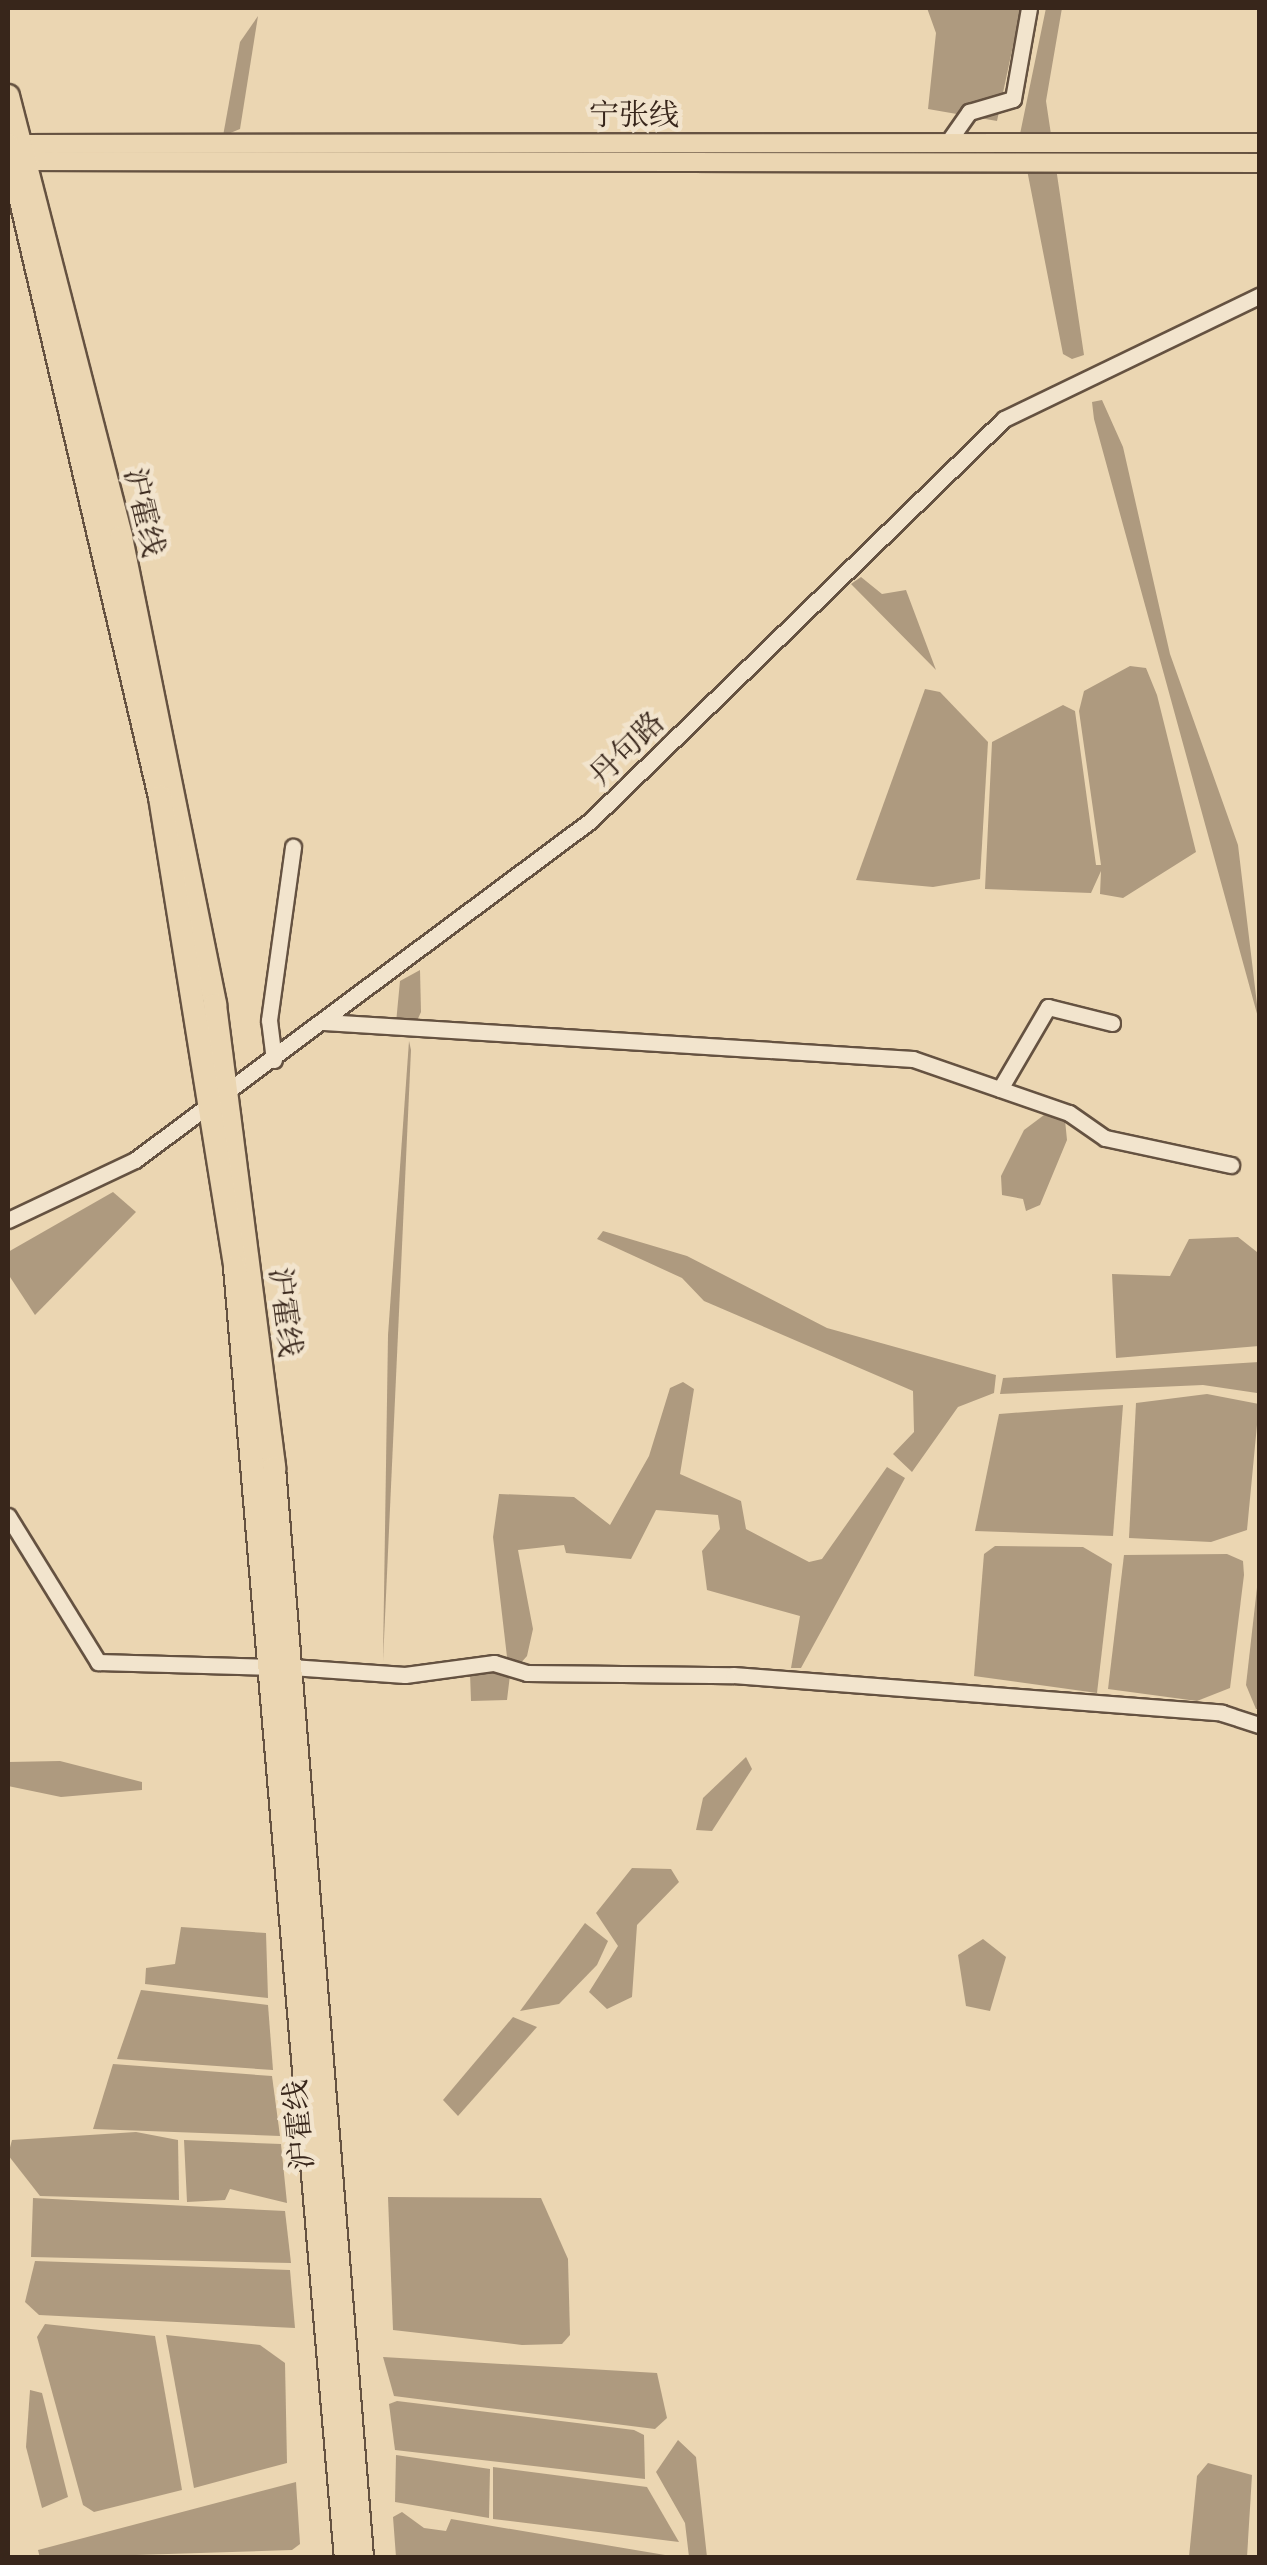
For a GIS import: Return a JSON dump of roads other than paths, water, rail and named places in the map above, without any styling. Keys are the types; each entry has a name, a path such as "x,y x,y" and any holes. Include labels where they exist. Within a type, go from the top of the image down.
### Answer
{"highway":[{"name":"沪霍线","path":"8,96 15,153 128,610 219,1101 282,1667 362,2558"},
{"name":"沪霍线","path":"282,1667 346,2558"}],"main road":[{"name":"宁张线","path":"15,153 948,142 1008,154"},
{"name":"宁张线","path":"15,153 1008,154 1260,144"},
{"name":"宁张线","path":"1091,153 1260,163"}],"street":[{"path":"948,142 969,112 1013,100 1030,8"},
{"name":"丹句路","path":"8,1220 135,1160 590,822 1004,419 1260,295"},
{"path":"274,1060 269,1020 293,847"},
{"path":"1000,1089 1048,1007 1112,1023"},
{"path":"324,1022 913,1058 1069,1114 1105,1138 1231,1166"},
{"path":"8,1516 98,1662 282,1667 404,1676 494,1664 527,1673 733,1675 1222,1712 1260,1725"}]}
